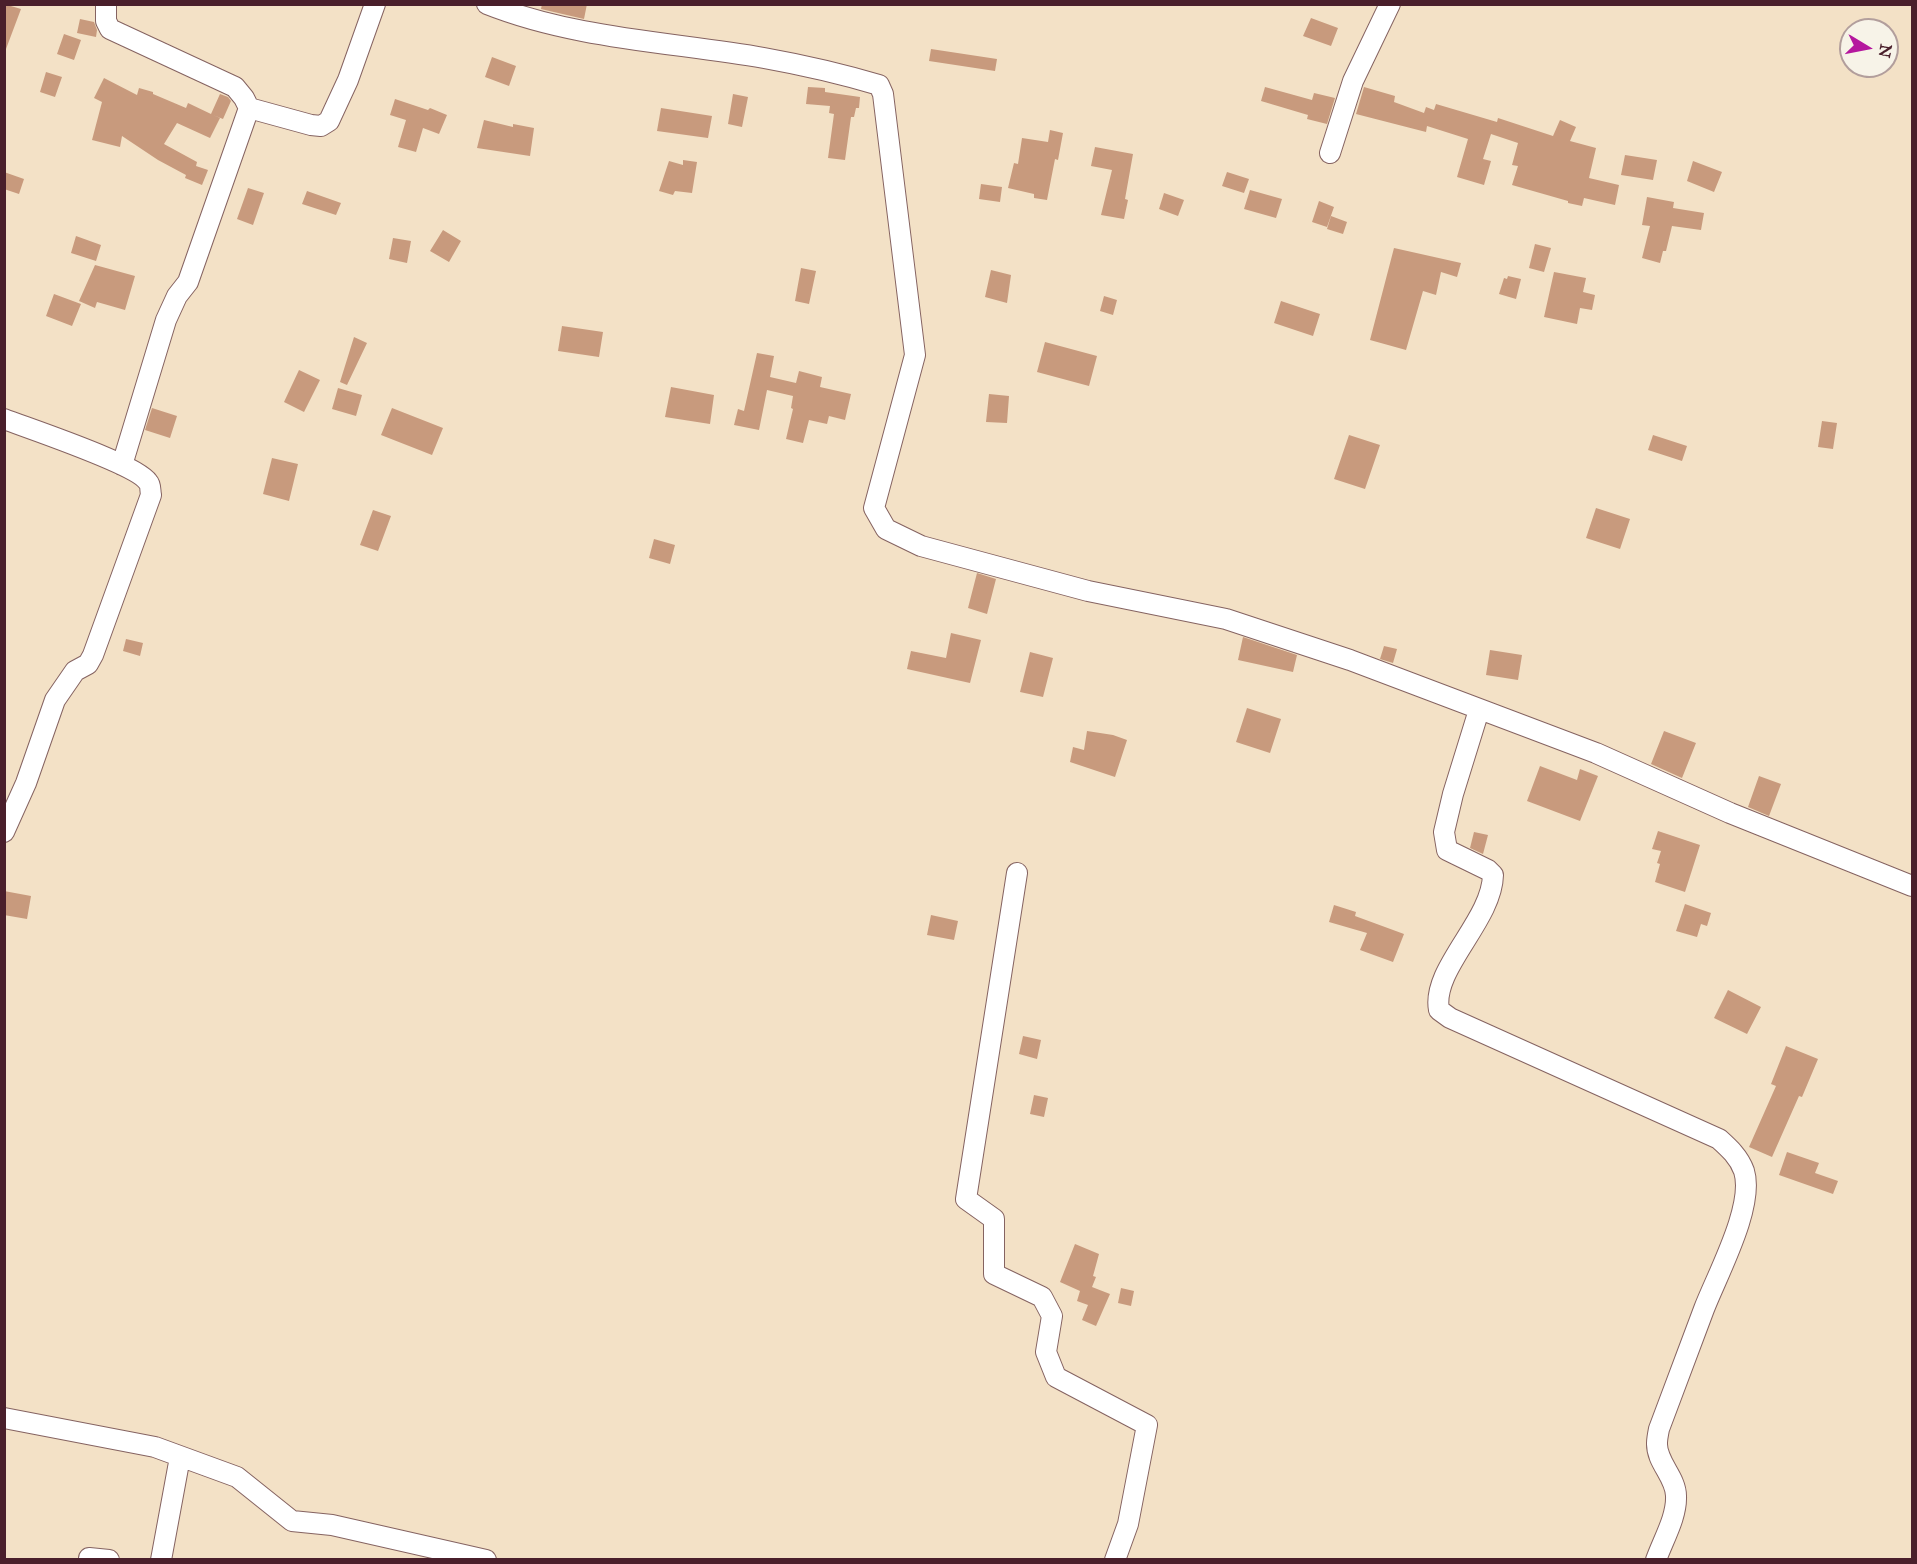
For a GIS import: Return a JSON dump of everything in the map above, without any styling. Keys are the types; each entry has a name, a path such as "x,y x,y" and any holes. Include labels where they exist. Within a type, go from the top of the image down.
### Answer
{"street":[{"path":"106,4 106,21 110,29 235,87 249,108 188,282 177,296 166,320 122,465"},
{"path":"249,108 311,125 321,126 329,122 348,80 375,4"},
{"path":"487,4 511,14 605,36 764,58 879,85 883,94 915,355 874,507 886,529 921,546 1088,591 1226,619 1350,660 1596,753 1730,813 1912,886"},
{"path":"1330,153 1353,81 1390,4"},
{"path":"4,419 122,465 150,483 151,495 93,655 88,664 75,671 55,700 26,783 4,832"},
{"path":"1479,710 1453,794 1444,832 1447,850 1488,870 1493,875 1493,888 1443,980 1437,999 1439,1010 1450,1018 1719,1139 1736,1156 1744,1172 1746,1192 1739,1225 1659,1429 1656,1445 1662,1462 1673,1479 1677,1495 1676,1509 1656,1560"},
{"path":"1017,873 966,1199 994,1219 994,1274 1042,1297 1052,1316 1046,1352 1056,1377 1147,1425 1128,1524 1115,1560"},
{"path":"4,1418 155,1447 237,1477 292,1521 332,1525 486,1560"},
{"path":"161,1560 180,1457"},
{"path":"88,1560 89,1558 109,1560"}],"building":[{"path":"4,4 21,9 6,49 4,49"},
{"path":"542,4 587,4 584,19 541,9"},
{"path":"1311,18 1338,28 1331,46 1303,36"},
{"path":"80,19 94,22 97,30 96,37 77,33"},
{"path":"64,34 81,40 74,60 57,54"},
{"path":"931,49 997,59 995,71 929,61"},
{"path":"492,57 516,66 509,86 485,77"},
{"path":"46,72 62,77 55,97 40,92"},
{"path":"104,78 137,95 139,88 153,92 186,108 188,103 211,114 220,94 228,97 231,101 223,119 213,115 220,118 210,138 177,123 164,144 197,162 196,166 208,170 202,185 185,178 186,175 122,136 120,147 92,140 102,102 94,98"},
{"path":"808,87 825,88 825,92 860,97 859,108 856,108 854,117 851,117 845,160 828,158 834,114 829,113 830,106 806,104"},
{"path":"1265,87 1312,100 1314,93 1335,98 1327,124 1307,119 1308,115 1261,101"},
{"path":"1364,87 1395,96 1394,102 1424,113 1426,107 1434,110 1436,104 1497,122 1498,118 1553,136 1560,120 1576,127 1570,141 1596,148 1589,178 1619,185 1615,205 1584,198 1582,206 1512,185 1518,166 1512,165 1518,143 1491,134 1483,159 1491,161 1484,185 1457,177 1468,139 1427,126 1426,132 1356,114"},
{"path":"733,94 748,97 742,127 728,124"},
{"path":"395,99 447,115 439,134 423,128 416,152 398,147 406,120 390,115"},
{"path":"661,108 712,116 708,138 657,131"},
{"path":"484,120 513,127 513,124 534,128 530,156 477,148"},
{"path":"1050,130 1063,133 1047,200 1034,198 1034,194 1008,188 1014,163 1018,164 1022,138 1048,142"},
{"path":"1095,147 1133,154 1124,219 1101,215 1112,170 1091,166"},
{"path":"1625,155 1657,160 1653,180 1621,175"},
{"path":"683,160 697,162 692,193 675,191 673,195 659,191 669,161 683,165"},
{"path":"1693,161 1722,172 1714,192 1687,181"},
{"path":"4,172 24,179 19,194 4,189"},
{"path":"1227,172 1249,179 1244,193 1222,186"},
{"path":"981,184 1002,187 1000,202 979,199"},
{"path":"248,188 264,193 253,225 237,219"},
{"path":"1250,190 1282,199 1276,218 1244,209"},
{"path":"307,191 341,203 336,215 302,204"},
{"path":"1164,193 1184,200 1178,216 1159,209"},
{"path":"1647,197 1674,202 1673,208 1704,213 1701,230 1672,226 1666,251 1663,251 1660,263 1642,258 1650,226 1642,225"},
{"path":"1319,201 1334,207 1327,227 1312,222"},
{"path":"1331,216 1347,222 1343,234 1327,229"},
{"path":"443,230 461,241 449,262 430,251"},
{"path":"76,236 101,245 96,261 71,253"},
{"path":"393,238 411,241 407,263 389,259"},
{"path":"1535,244 1551,248 1544,272 1529,268"},
{"path":"1394,248 1461,263 1457,277 1441,272 1436,295 1423,291 1406,350 1370,340"},
{"path":"95,265 135,276 125,310 97,302 95,308 79,301"},
{"path":"801,268 816,271 809,304 795,301"},
{"path":"991,270 1011,275 1007,303 985,297"},
{"path":"1554,272 1586,278 1583,292 1595,295 1592,310 1580,308 1577,324 1544,317"},
{"path":"1508,276 1521,279 1516,299 1499,294 1504,278 1507,279"},
{"path":"54,294 81,304 72,326 46,316"},
{"path":"1104,296 1117,300 1113,315 1100,311"},
{"path":"1281,301 1320,314 1313,336 1274,323"},
{"path":"562,326 603,332 599,357 558,351"},
{"path":"354,337 367,343 347,385 340,382"},
{"path":"1045,342 1097,356 1089,386 1037,372"},
{"path":"757,353 774,356 770,377 796,383 799,371 822,377 820,387 851,394 845,420 829,416 827,424 809,420 803,443 786,439 793,409 791,408 793,396 767,390 759,430 734,425 738,409 744,411"},
{"path":"299,370 320,380 304,412 284,402"},
{"path":"671,387 714,395 710,424 665,417"},
{"path":"338,388 362,395 356,416 332,409"},
{"path":"989,394 1009,396 1007,423 986,422"},
{"path":"152,408 177,416 170,438 145,430"},
{"path":"392,408 443,428 432,455 381,435"},
{"path":"1822,421 1837,423 1833,449 1818,447"},
{"path":"1349,435 1380,445 1365,489 1334,479"},
{"path":"1653,435 1687,446 1682,461 1648,450"},
{"path":"272,458 298,464 289,501 263,494"},
{"path":"1596,508 1630,519 1620,549 1586,538"},
{"path":"373,510 391,516 378,551 360,545"},
{"path":"654,539 675,545 670,564 649,558"},
{"path":"977,573 996,579 987,614 968,608"},
{"path":"951,633 981,640 970,683 907,669 911,651 946,658"},
{"path":"1243,637 1297,655 1293,672 1238,660"},
{"path":"126,639 143,643 140,656 123,651"},
{"path":"1384,646 1397,649 1393,663 1380,659"},
{"path":"1490,650 1522,655 1518,680 1486,675"},
{"path":"1030,652 1053,658 1043,697 1020,692"},
{"path":"1247,708 1281,719 1270,753 1236,742"},
{"path":"1087,731 1113,735 1127,740 1115,777 1070,762 1073,747 1084,750"},
{"path":"1664,731 1696,743 1682,778 1651,764"},
{"path":"1540,766 1577,780 1580,769 1598,776 1580,821 1527,801"},
{"path":"1759,776 1781,784 1769,816 1748,807"},
{"path":"1658,831 1700,845 1685,892 1655,882 1661,851 1652,849"},
{"path":"1474,832 1488,835 1483,854 1470,848"},
{"path":"4,891 31,896 27,919 4,915"},
{"path":"1685,904 1711,913 1707,926 1701,924 1697,937 1676,931"},
{"path":"1334,905 1356,912 1355,916 1404,934 1393,962 1360,950 1367,933 1329,922"},
{"path":"931,915 958,921 954,940 927,935"},
{"path":"1728,990 1761,1007 1747,1034 1714,1018"},
{"path":"1023,1036 1041,1040 1037,1059 1019,1054"},
{"path":"1786,1046 1818,1059 1772,1157 1749,1147 1776,1086 1771,1084"},
{"path":"1034,1095 1048,1098 1044,1117 1030,1114"},
{"path":"1787,1152 1819,1163 1815,1173 1838,1181 1833,1194 1779,1175"},
{"path":"1075,1244 1099,1254 1093,1276 1096,1277 1092,1287 1110,1294 1096,1326 1082,1320 1088,1305 1077,1301 1080,1291 1060,1282"},
{"path":"1121,1288 1134,1291 1131,1306 1118,1303"}]}
